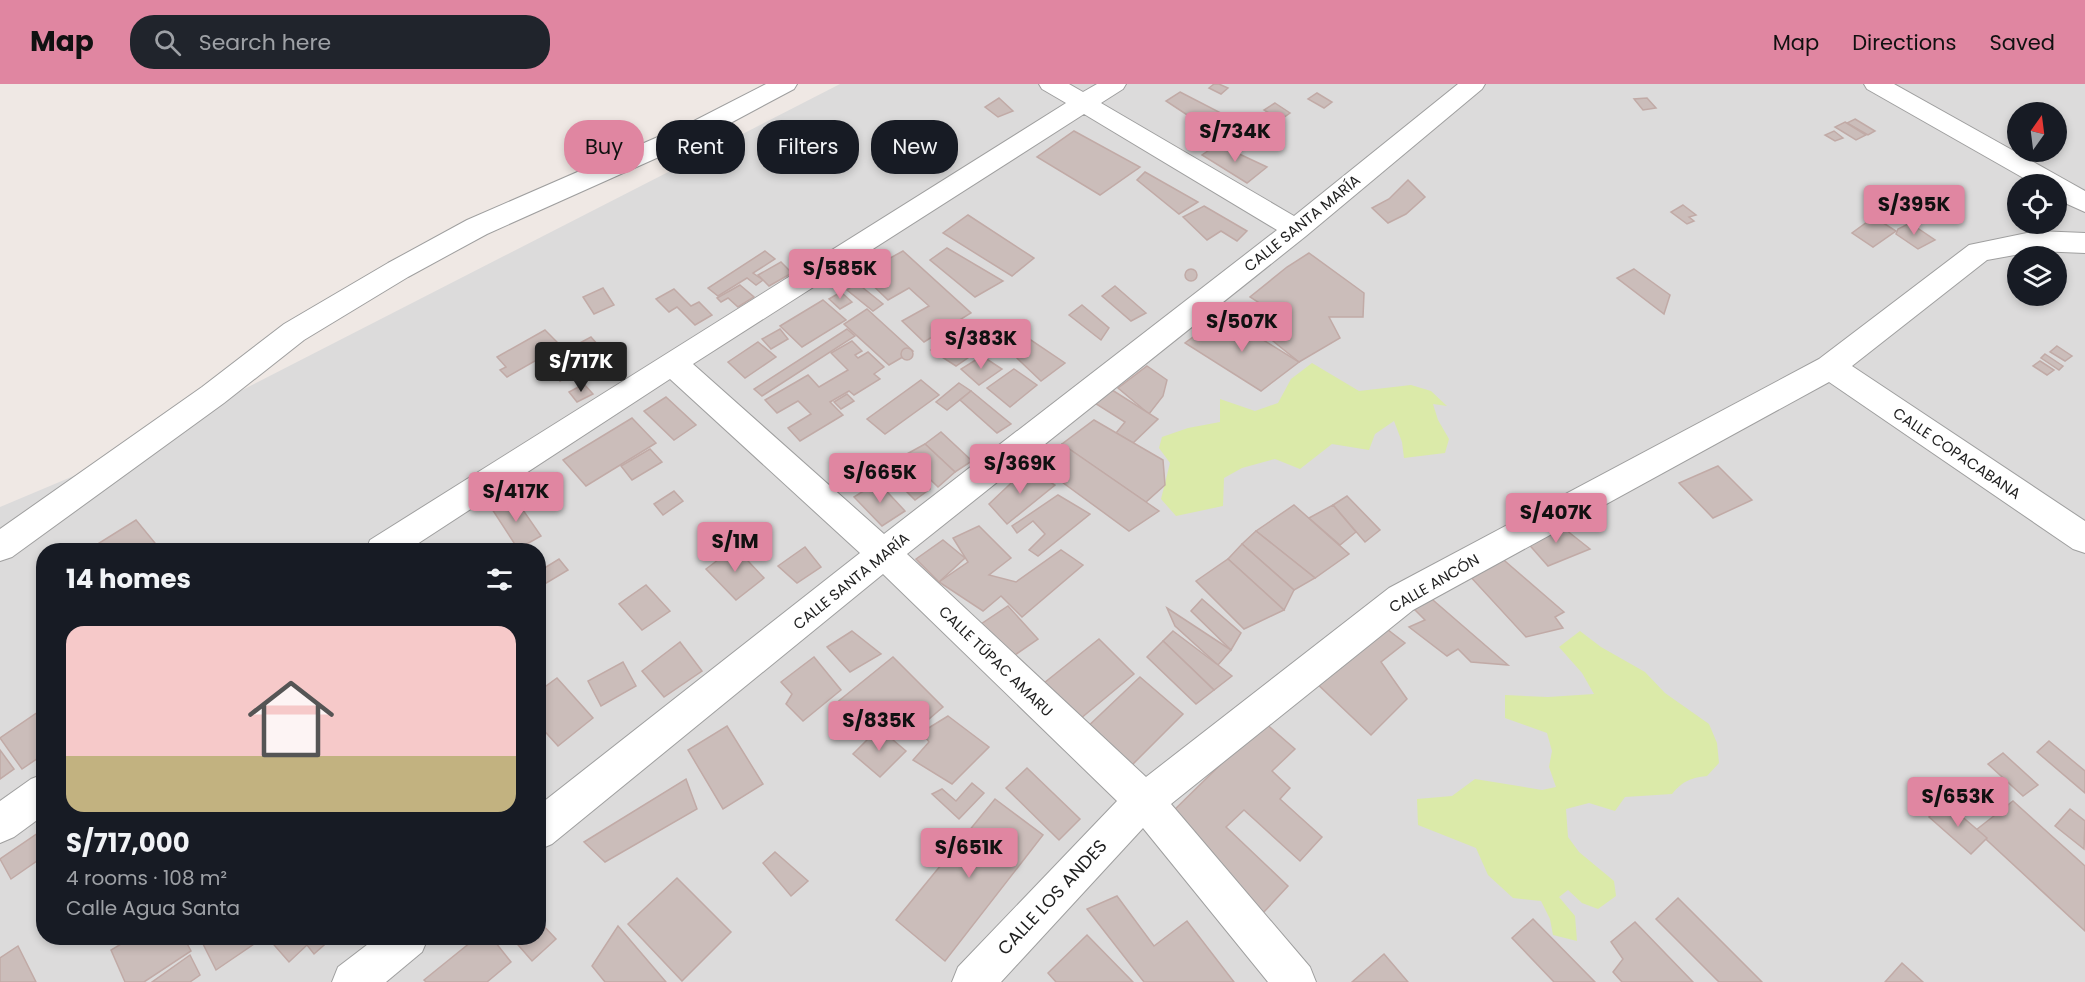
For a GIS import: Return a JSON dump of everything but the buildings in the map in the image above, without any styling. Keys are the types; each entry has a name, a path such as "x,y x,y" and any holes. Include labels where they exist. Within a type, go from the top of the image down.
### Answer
{"street":[{"path":"0,547 213,394 294,332 398,270 477,227 699,129 785,84"},
{"path":"1051,84 1296,229"},
{"path":"393,543 672,363 1114,84"},
{"path":"1876,84 2034,174"},
{"name":"CALLE SANTA MARÍA","path":"546,812 884,554 1296,229 1455,88"},
{"path":"2067,193 2085,203"},
{"name":"CALLE ANCÓN","path":"1138,807 1401,599 1830,367 1979,252 2037,241 2085,243"},
{"name":"CALLE TÚPAC AMARU","path":"672,363 884,554 1138,807 1295,982"},
{"name":"CALLE COPACABANA","path":"1830,367 2085,539"},
{"path":"0,824 36,798"},
{"name":"CALLE LOS ANDES","path":"973,982 1138,807"},
{"path":"353,982 399,945"}],"shaded area":[{"path":"840,84 2085,84 2085,982 0,982 0,507 76,475 664,174 745,174 745,133 757,126 757,174 859,174 859,120 770,120"}],"green space":[{"path":"1312,363 1359,391 1411,385 1431,391 1447,406 1433,404 1438,420 1449,439 1445,453 1404,458 1402,442 1394,421 1375,434 1369,450 1332,444 1300,469 1275,459 1242,468 1224,478 1223,506 1176,516 1161,499 1170,463 1159,448 1162,437 1188,428 1220,422 1220,399 1255,411 1278,403 1291,379"},
{"path":"1580,631 1601,647 1645,672 1665,693 1709,724 1717,743 1719,763 1707,776 1687,781 1672,794 1625,797 1615,811 1589,803 1566,809 1568,837 1579,852 1614,881 1616,896 1598,909 1582,903 1568,890 1559,897 1575,916 1577,941 1553,935 1550,919 1541,901 1513,898 1488,875 1476,848 1418,825 1417,799 1452,796 1475,779 1542,790 1556,787 1549,767 1552,751 1547,733 1505,718 1505,695 1548,697 1594,694 1582,673 1559,647"}]}
